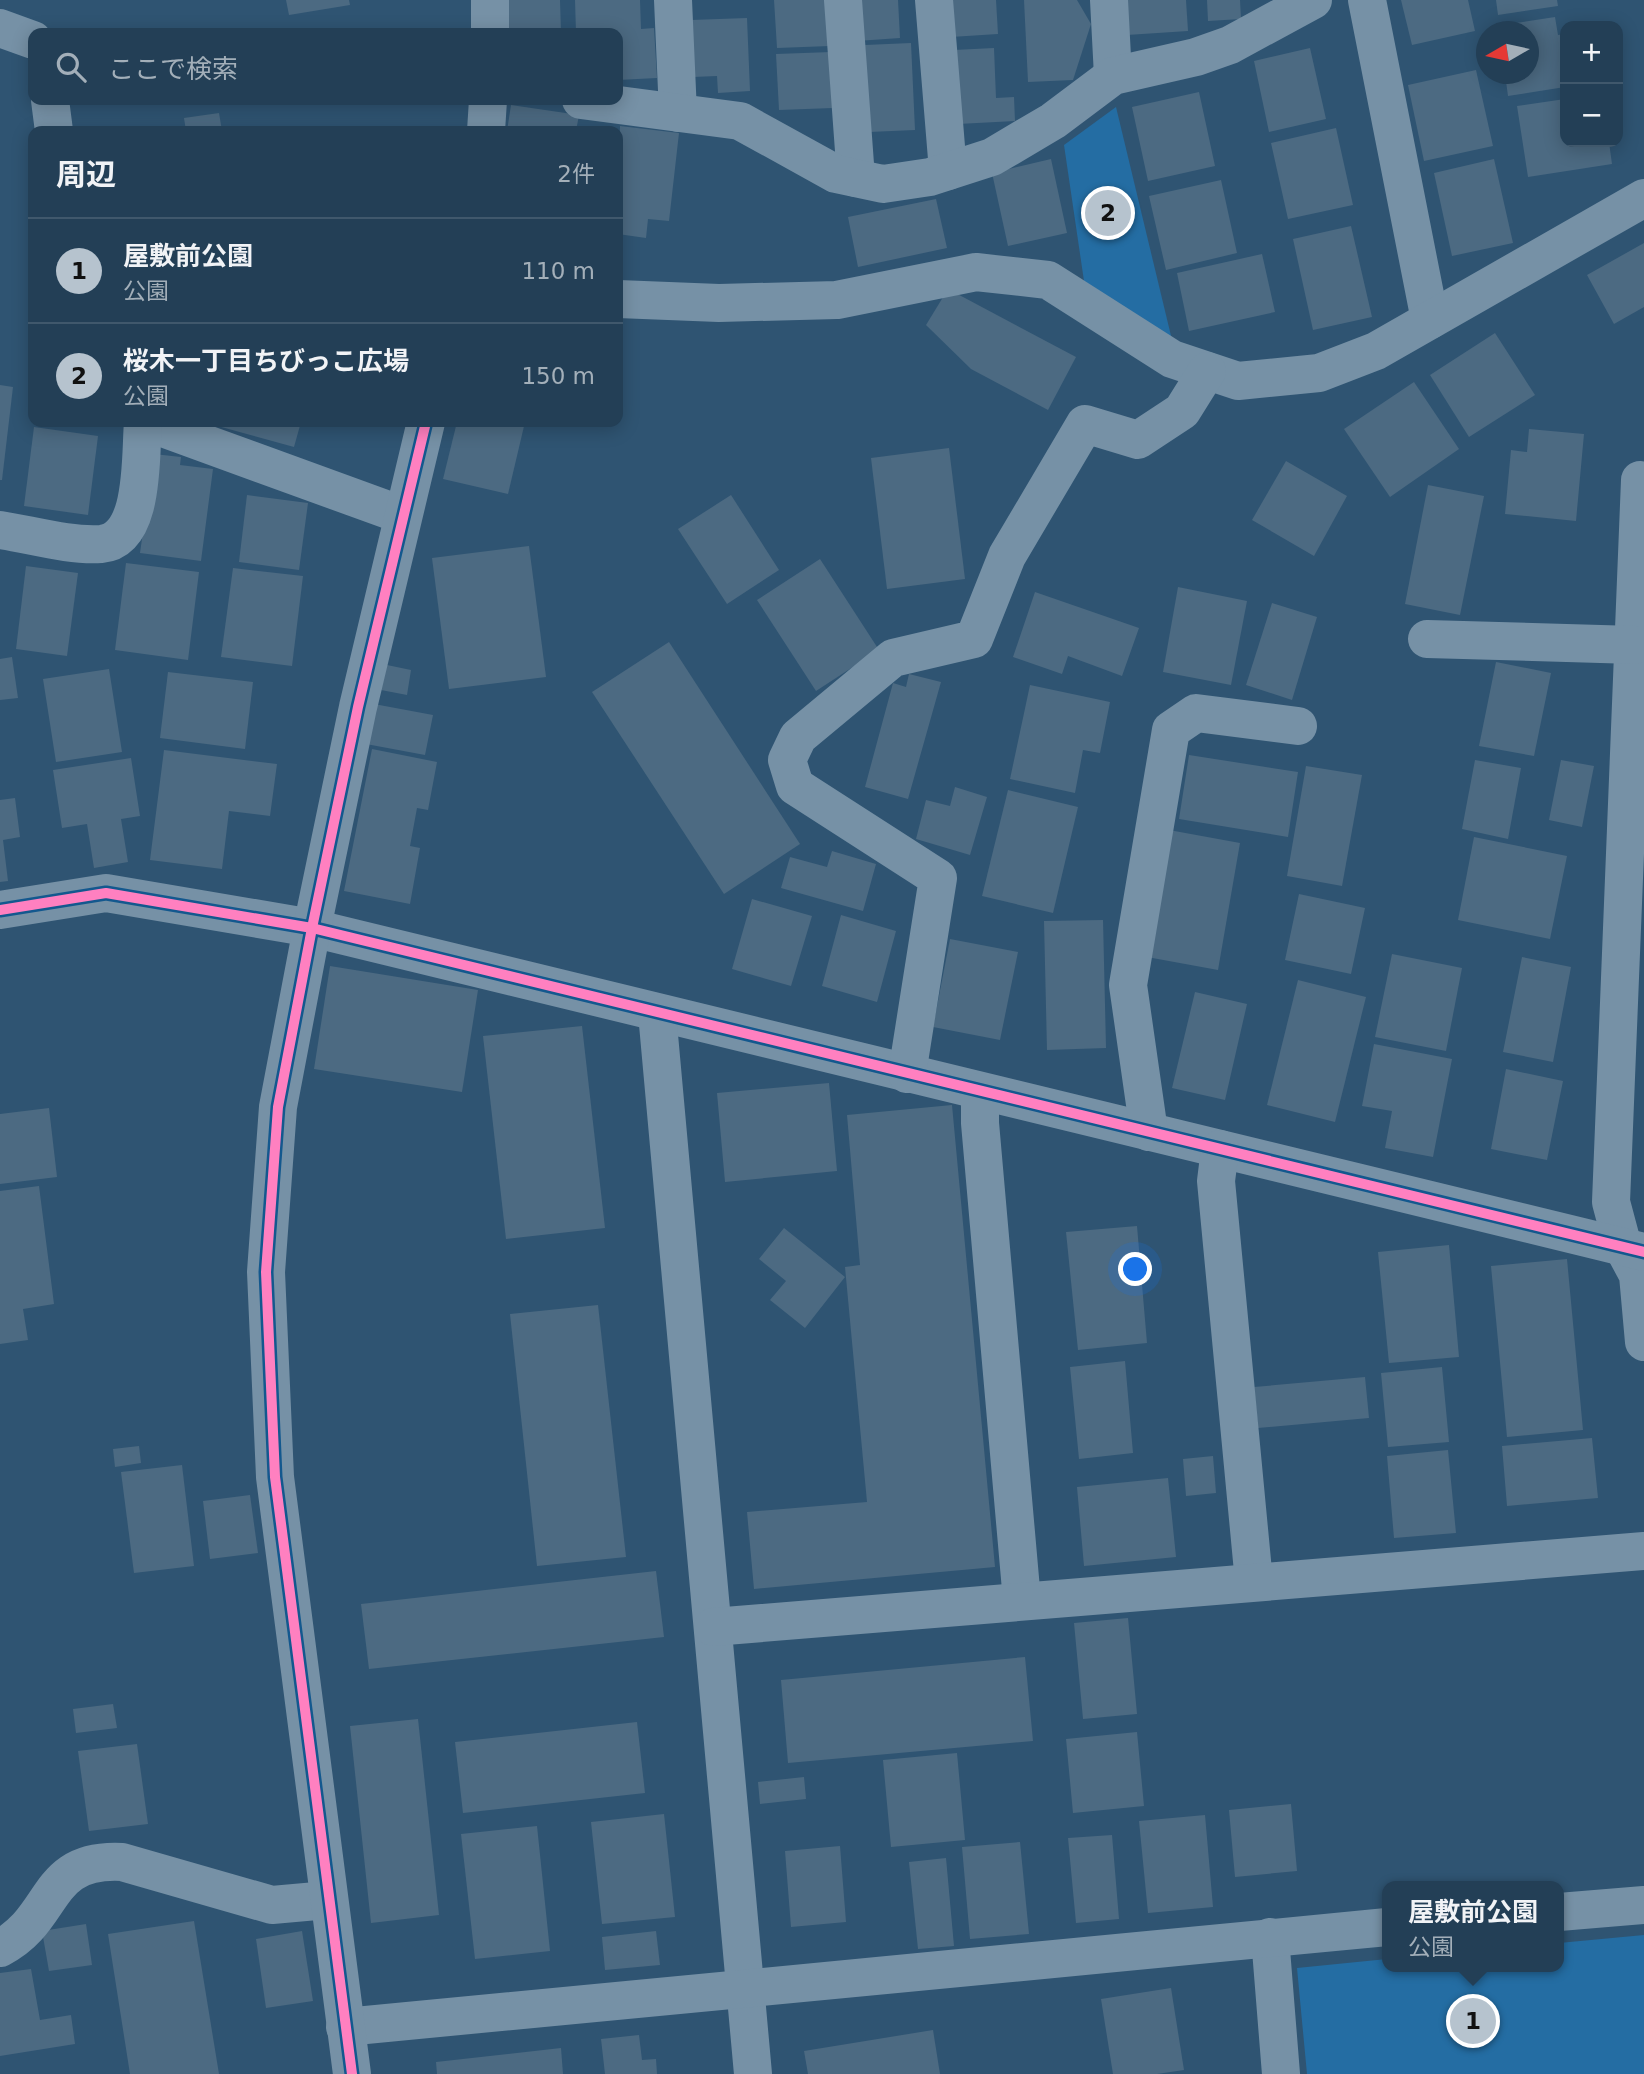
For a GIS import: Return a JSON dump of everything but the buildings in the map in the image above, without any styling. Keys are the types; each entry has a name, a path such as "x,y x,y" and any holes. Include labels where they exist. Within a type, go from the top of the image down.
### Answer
{"street":[{"path":"489,0 490,28"},
{"path":"673,0 678,113"},
{"path":"843,0 856,178"},
{"path":"934,0 948,171"},
{"path":"1109,0 1113,76"},
{"path":"619,105 740,121 836,174 883,184 948,171 992,156 1053,121 1113,76 1196,57 1230,45 1313,0"},
{"path":"1367,0 1430,320"},
{"path":"0,28 28,38"},
{"path":"51,105 53,126"},
{"path":"486,126 488,105"},
{"path":"623,299 719,303 837,300 976,272 1048,280 1172,359 1238,381 1319,373 1376,351 1644,198"},
{"path":"907,1074 938,878 795,786 787,760 798,737 893,658 974,639 1007,556 1085,424 1138,440 1182,411 1208,371"},
{"path":"0,530 103,544 123,534 136,503 144,427"},
{"path":"158,427 401,515"},
{"path":"352,2074 275,1477 266,1272 278,1107 312,928 401,515 425,427"},
{"path":"1640,480 1638,622 1611,1202 1633,1249 1644,1342"},
{"path":"1427,639 1638,622"},
{"path":"1149,1132 1128,985 1171,730 1196,713 1297,726"},
{"path":"0,910 106,893 312,928 1633,1249"},
{"path":"657,1013 753,2074"},
{"path":"981,1092 980,1123 1023,1601"},
{"path":"1220,1149 1216,1181 1254,1582"},
{"path":"713,1627 1644,1550"},
{"path":"0,1948 26,1931 66,1874 104,1861 122,1862 272,1905 328,1900"},
{"path":"1564,1912 1644,1905"},
{"path":"345,2027 1382,1927"},
{"path":"1270,1937 1281,2074"}],"shaded area":[{"path":"1116,107 1172,340 1084,281 1064,145"},
{"path":"1644,1935 1644,2074 1307,2074 1297,1968 1382,1960 1382,1972 1564,1972 1564,1943"}],"cycle path":[{"path":"352,2074 275,1477 266,1272 278,1107 358,707 425,427"},
{"path":"0,910 106,893 312,928 1644,1252"}],"place":[{"name":"桜木一丁目ちびっこ広場","path":"1108,213"},
{"name":"屋敷前公園","path":"1473,2021"}]}
